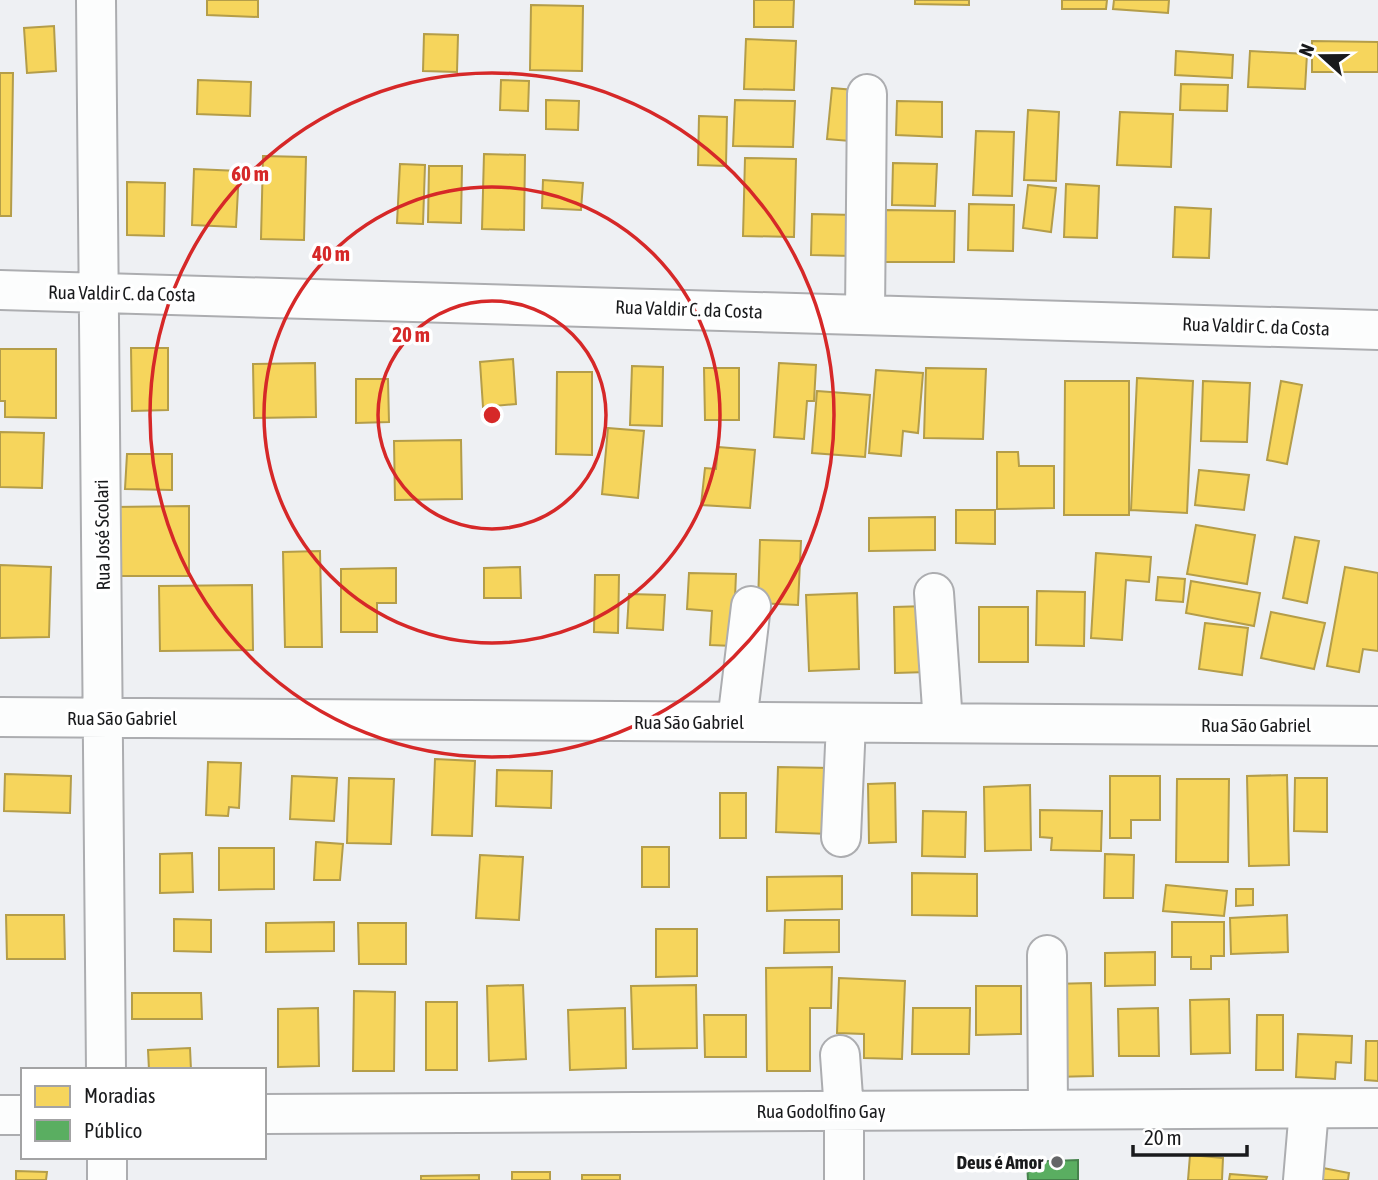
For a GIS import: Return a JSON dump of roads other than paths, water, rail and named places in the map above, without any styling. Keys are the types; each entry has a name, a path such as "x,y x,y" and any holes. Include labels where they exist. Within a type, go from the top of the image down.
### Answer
{"street":[{"name":"Rua José Scolari","path":"96,0 106,1068"},
{"path":"864,314 867,94"},
{"name":"Rua Valdir C. da Costa","path":"0,290 1378,330"},
{"path":"934,593 943,723"},
{"path":"737,722 751,606"},
{"name":"Rua São Gabriel","path":"0,717 1378,726"},
{"path":"841,837 846,723"},
{"path":"1047,955 1048,1110"},
{"path":"840,1055 844,1111 844,1180"},
{"path":"1303,1180 1309,1108"},
{"name":"Rua Godolfino Gay","path":"266,1114 1378,1108"},
{"path":"0,1115 21,1115"},
{"path":"107,1159 107,1180"}],"place":[{"name":"Deus é Amor","path":"1057,1162"}]}
